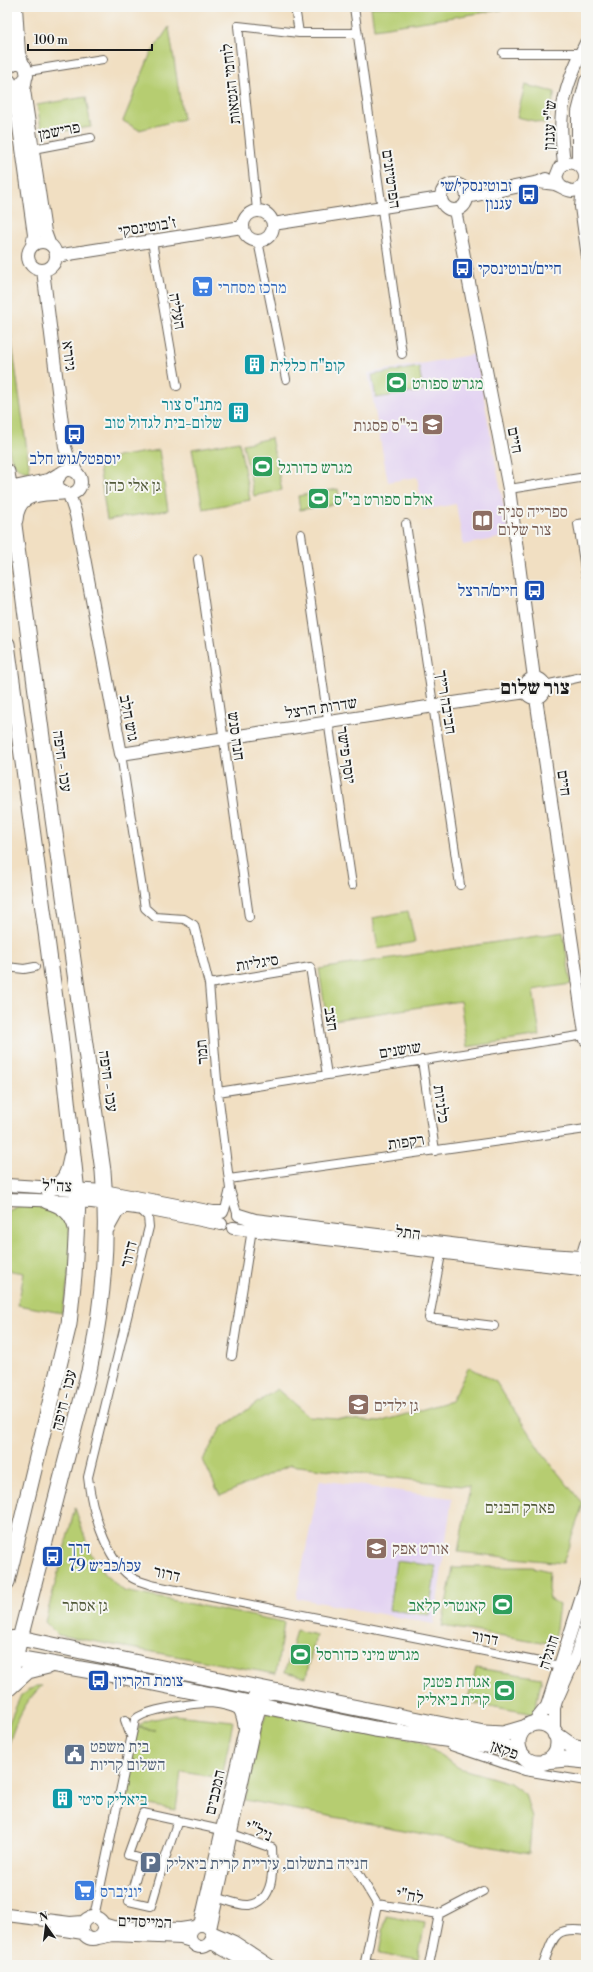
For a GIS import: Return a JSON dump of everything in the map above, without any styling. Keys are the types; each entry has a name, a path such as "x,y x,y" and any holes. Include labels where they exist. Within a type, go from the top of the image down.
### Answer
{"highway":[{"path":"7,465 22,481 39,484"},
{"name":"עכו - חיפה","path":"7,472 8,490 14,525 24,609 85,1036 105,1198 106,1230 102,1284 94,1347 72,1442 29,1604 14,1638 7,1689"},
{"path":"8,490 39,484 66,473"},
{"path":"14,525 17,508 23,499 37,494 69,492"},
{"name":"עכו - חיפה","path":"7,644 32,818 73,1138 78,1196 77,1232 69,1324 7,1582"},
{"path":"73,1138 68,1173 47,1195 68,1212 74,1221 77,1232"},
{"path":"106,1230 116,1211 123,1206"},
{"path":"29,1604 30,1622 33,1634 47,1644"},
{"path":"14,1638 118,1658 283,1694 484,1733 503,1734 529,1726 543,1724 572,1746 586,1749"},
{"path":"11,1655 230,1699 251,1712 508,1748 533,1762 566,1759 586,1761"},
{"path":"7,1689 19,1678 33,1669 62,1665"},
{"path":"523,1756 518,1742 521,1734 529,1726"},
{"path":"545,1761 552,1756 556,1750 558,1742 555,1733"}],"street":[{"path":"7,29 8,74 14,91 34,235 32,245 27,254 33,268 43,270 52,266 56,256 56,251 45,232 24,90 26,71 19,54 16,7"},
{"path":"295,7 299,33"},
{"name":"הפרטיזנים","path":"354,7 402,354"},
{"name":"לוחמי הגטאות","path":"257,210 238,26 299,33 357,32"},
{"path":"503,53 584,48"},
{"name":"ש\"י עגנון","path":"560,168 563,102 567,87 584,48"},
{"path":"8,74 14,63 26,71 103,58"},
{"path":"8,74 19,84 26,71"},
{"name":"ש\"י עגנון","path":"578,164 578,112 586,82"},
{"name":"פרישמן","path":"33,149 91,138"},
{"path":"467,197 539,182 568,162 578,164 584,171 586,177 581,187 579,207 586,257"},
{"path":"560,168 557,182 564,188 579,207"},
{"path":"539,182 577,190 581,187"},
{"path":"451,184 456,184 464,188 467,197 464,206 455,210 445,207 441,198 444,189 451,184"},
{"path":"273,224 441,198"},
{"path":"257,210 268,214 273,224 271,234 268,238 258,241 247,237 242,227 248,213 257,210"},
{"name":"חיים","path":"455,210 509,489 534,678"},
{"name":"ז'בוטינסקי","path":"56,256 242,227"},
{"path":"32,245 41,241 50,243"},
{"name":"העליה","path":"152,241 177,386"},
{"path":"258,241 286,379"},
{"name":"גיורא","path":"43,270 65,446 66,473"},
{"path":"66,473 82,481 81,485 69,492"},
{"name":"גוש חלב","path":"66,473 57,485 69,492 76,515 121,754 145,908 155,917 184,919"},
{"path":"509,489 586,477"},
{"name":"חביבה רייך","path":"406,524 460,885"},
{"path":"582,524 586,575"},
{"name":"יוסף פישר","path":"301,534 352,885"},
{"name":"חנה סנש","path":"198,560 249,917"},
{"path":"545,685 586,676"},
{"path":"534,678 541,679 545,685 542,695 531,695 526,684 534,678"},
{"name":"חיים","path":"531,695 586,1037"},
{"name":"שדרות הרצל","path":"121,754 433,706 531,695"},
{"name":"תמר","path":"184,919 194,925 209,984 218,1092 230,1189 238,1214"},
{"path":"7,967 24,969 35,967"},
{"name":"סיגליות","path":"209,984 310,967"},
{"name":"חצב","path":"310,967 327,1075"},
{"name":"שושנים","path":"218,1092 422,1060 586,1037"},
{"name":"כלניות","path":"422,1060 435,1151"},
{"name":"רקפות","path":"229,1179 586,1129"},
{"name":"צה\"ל","path":"11,1186 47,1195"},
{"name":"תמר","path":"224,1211 230,1189"},
{"name":"צה\"ל","path":"7,1199 47,1195 105,1198"},
{"path":"105,1198 217,1212 232,1209 238,1214 238,1224 227,1226 220,1218 224,1211"},
{"name":"התל","path":"105,1198 123,1206 167,1213 227,1226 440,1252 583,1258"},
{"name":"דרור","path":"139,1208 147,1214 149,1227"},
{"name":"דרור","path":"167,1213 154,1220 149,1227 88,1477 90,1498 98,1522 110,1551 126,1573 132,1578 151,1585 560,1666"},
{"name":"התל","path":"238,1214 255,1220 533,1254 583,1258"},
{"path":"232,1356 252,1229"},
{"path":"455,1244 444,1247 440,1252 429,1318 494,1326"},
{"name":"חוגלה","path":"529,1726 546,1706 586,1584"},
{"name":"חוגלה","path":"555,1733 554,1713 556,1701 576,1656 586,1625"},
{"path":"91,1924 103,1932 98,1938 89,1939 91,1924 130,1735 136,1717 146,1713 171,1708 213,1703 251,1712 258,1694 283,1694"},
{"name":"המכבים","path":"205,1931 216,1897 226,1831 259,1710 251,1712 226,1831 205,1931"},
{"path":"125,1720 130,1735"},
{"name":"פקאן","path":"416,1734 484,1756 525,1772 586,1781"},
{"path":"163,1865 128,1855 143,1813 226,1831"},
{"path":"141,1858 129,1901 143,1908 151,1906 178,1820"},
{"name":"ניל\"י","path":"216,1897 248,1906 259,1903 267,1892 272,1879 272,1848 226,1831"},
{"name":"לח\"י","path":"353,1864 377,1904 362,1963 382,1965"},
{"name":"לח\"י","path":"377,1904 439,1914 483,1891"},
{"name":"לח\"י","path":"429,1965 439,1914"},
{"name":"המייסדים","path":"7,1915 120,1927 205,1931 234,1942 269,1965"},
{"name":"המייסדים","path":"7,1923 91,1924"},
{"path":"544,1965 552,1941 559,1932 568,1928 586,1931"},
{"path":"191,1941 190,1934 205,1931 251,1965"},
{"name":"המייסדים","path":"98,1938 121,1936 181,1938 200,1946 205,1931"}],"shaded area":[{"name":"בי\"ס פסגות","path":"476,354 509,536 463,545 456,504 423,510 417,477 388,482 368,373"},
{"name":"אורט אפק","path":"320,1480 452,1498 434,1624 296,1598"}],"green space":[{"path":"371,7 507,7 507,9 374,29"},
{"path":"169,27 183,119 139,130 123,121 150,55"},
{"path":"525,85 555,92 547,124 517,117"},
{"path":"86,97 91,127 42,134 37,105"},
{"path":"7,308 30,472 19,469 13,462 9,452 7,440"},
{"name":"מגרש ספורט","path":"419,367 423,391 376,398 372,375"},
{"name":"מגרש כדורגל","path":"271,438 282,490 254,496 243,444"},
{"path":"239,441 250,500 203,509 192,449"},
{"name":"גן אלי כהן","path":"159,450 168,510 107,520 98,460"},
{"name":"אולם ספורט בי\"ס","path":"338,489 340,503 300,510 298,496"},
{"path":"408,911 415,942 378,949 373,918"},
{"path":"563,932 571,984 533,990 540,1036 467,1047 460,1001 327,1021 319,969"},
{"path":"25,1205 46,1208 58,1213 65,1221 69,1232 71,1245 69,1275 62,1313 18,1305 24,1273 7,1270 7,1210 16,1206"},
{"name":"פארק הבנים","path":"469,1367 496,1382 541,1452 583,1504 563,1563 458,1552 470,1487 290,1465 220,1496 203,1460 221,1428 277,1389 309,1417 379,1422 451,1401"},
{"name":"גן אסתר","path":"75,1508 90,1552 104,1574 124,1591 284,1622 276,1674 58,1635 45,1622"},
{"path":"396,1561 436,1566 429,1615 389,1610"},
{"path":"453,1567 532,1567 549,1571 548,1589 550,1599 559,1604 554,1644 442,1626"},
{"name":"מגרש מיני כדורסל","path":"296,1630 316,1635 306,1677 285,1672"},
{"name":"אגודת פטנק קרית ביאליק","path":"476,1668 542,1678 534,1714 467,1702"},
{"path":"36,1686 42,1686 35,1692 24,1708 12,1733 7,1751 7,1727 21,1695"},
{"path":"267,1712 418,1740 459,1768 510,1783 525,1794 532,1818 529,1854 245,1800 261,1728"},
{"path":"174,1715 233,1721 222,1778 181,1772 176,1810 123,1800 138,1728 155,1730 138,1727 145,1721"},
{"path":"386,1916 425,1923 418,1960 379,1953"}],"place":[{"name":"זבוטינסקי/שי עגנון","path":"528,194"},
{"name":"חיים/זבוטינסקי","path":"463,268"},
{"name":"מרכז מסחרי","path":"202,287"},
{"name":"קופ\"ח כללית","path":"255,365"},
{"name":"מגרש ספורט","path":"397,383"},
{"name":"מתנ\"ס צור שלום-בית לגדול טוב","path":"238,413"},
{"name":"בי\"ס פסגות","path":"433,425"},
{"name":"יוספטל/גוש חלב","path":"75,434"},
{"name":"מגרש כדורגל","path":"263,467"},
{"name":"אולם ספורט בי\"ס","path":"319,499"},
{"name":"ספרייה סניף צור שלום","path":"483,520"},
{"name":"חיים/הרצל","path":"534,590"},
{"name":"גן ילדים","path":"358,1405"},
{"name":"אורט אפק","path":"376,1548"},
{"name":"דרך עכו/כביש 79","path":"52,1556"},
{"name":"קאנטרי קלאב","path":"502,1605"},
{"name":"מגרש מיני כדורסל","path":"301,1654"},
{"name":"צומת הקריון","path":"99,1680"},
{"name":"אגודת פטנק קרית ביאליק","path":"505,1690"},
{"name":"בית משפט השלום קריות","path":"75,1755"},
{"name":"ביאליק סיטי","path":"63,1799"},
{"name":"חנייה בתשלום, עיריית קרית ביאליק","path":"151,1863"},
{"name":"יוניברס","path":"84,1891"}],"district":[{"name":"צור שלום","path":"535,687"}]}
